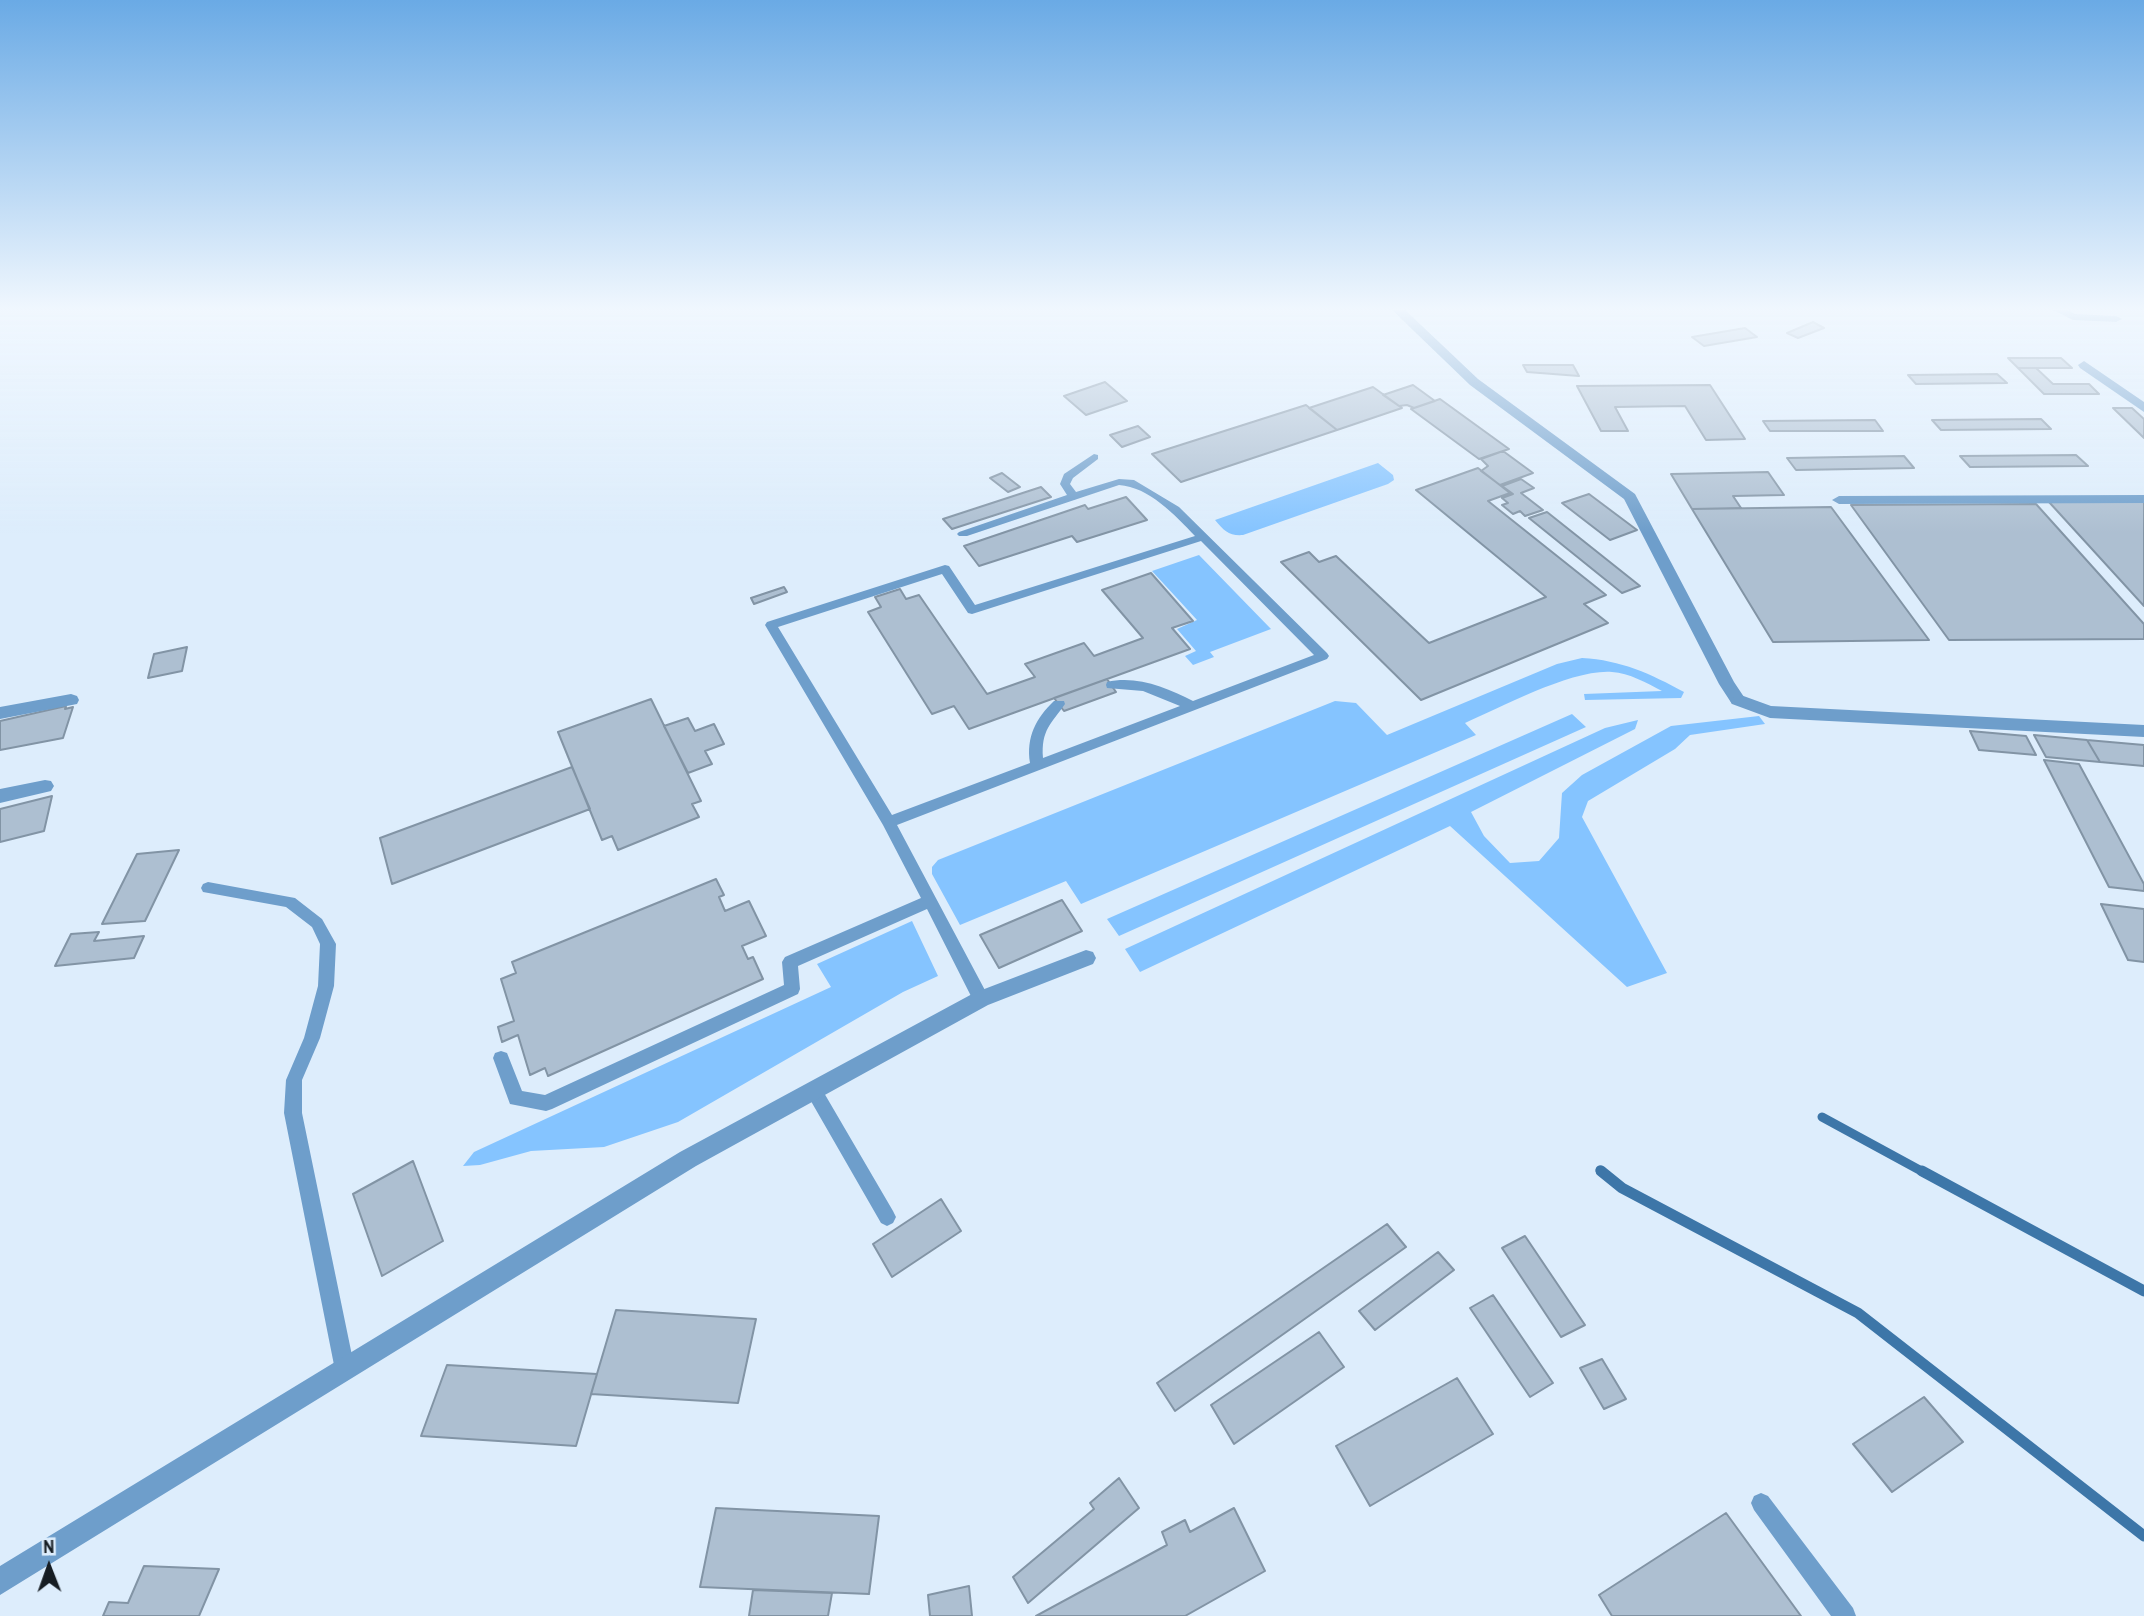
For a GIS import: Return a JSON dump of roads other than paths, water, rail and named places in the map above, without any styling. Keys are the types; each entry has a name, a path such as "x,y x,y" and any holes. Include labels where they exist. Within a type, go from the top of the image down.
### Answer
{"street":[{"path":"1475,382 1630,497 1727,684 1738,700 1770,712 2144,731"},
{"path":"2108,382 2144,408"},
{"path":"1839,500 2144,499"},
{"path":"0,713 71,699"},
{"path":"0,796 46,786"},
{"path":"0,1581 688,1159 981,999 1086,958"}],"lane":[{"path":"1074,496 1065,484 1068,476 1094,457"},
{"path":"888,822 1323,656 1175,509 1134,483 1119,482 963,534"},
{"path":"981,999 888,822 771,625 945,569 972,610 1203,537"},
{"path":"1112,685 1138,684 1192,706"},
{"path":"1037,765 1035,737 1046,715 1059,704"},
{"path":"208,888 290,902 317,923 328,944 326,986 312,1038 294,1080 292,1113 345,1370"},
{"path":"501,1058 516,1098 546,1103 792,989 790,962 928,902"},
{"path":"814,1091 887,1217"},
{"path":"1761,1503 1845,1616"}],"waterway":[{"path":"1822,1117 1925,1173"},
{"path":"1601,1171 1622,1188 1858,1313 2144,1536"},
{"path":"1922,1171 2144,1291"}]}
